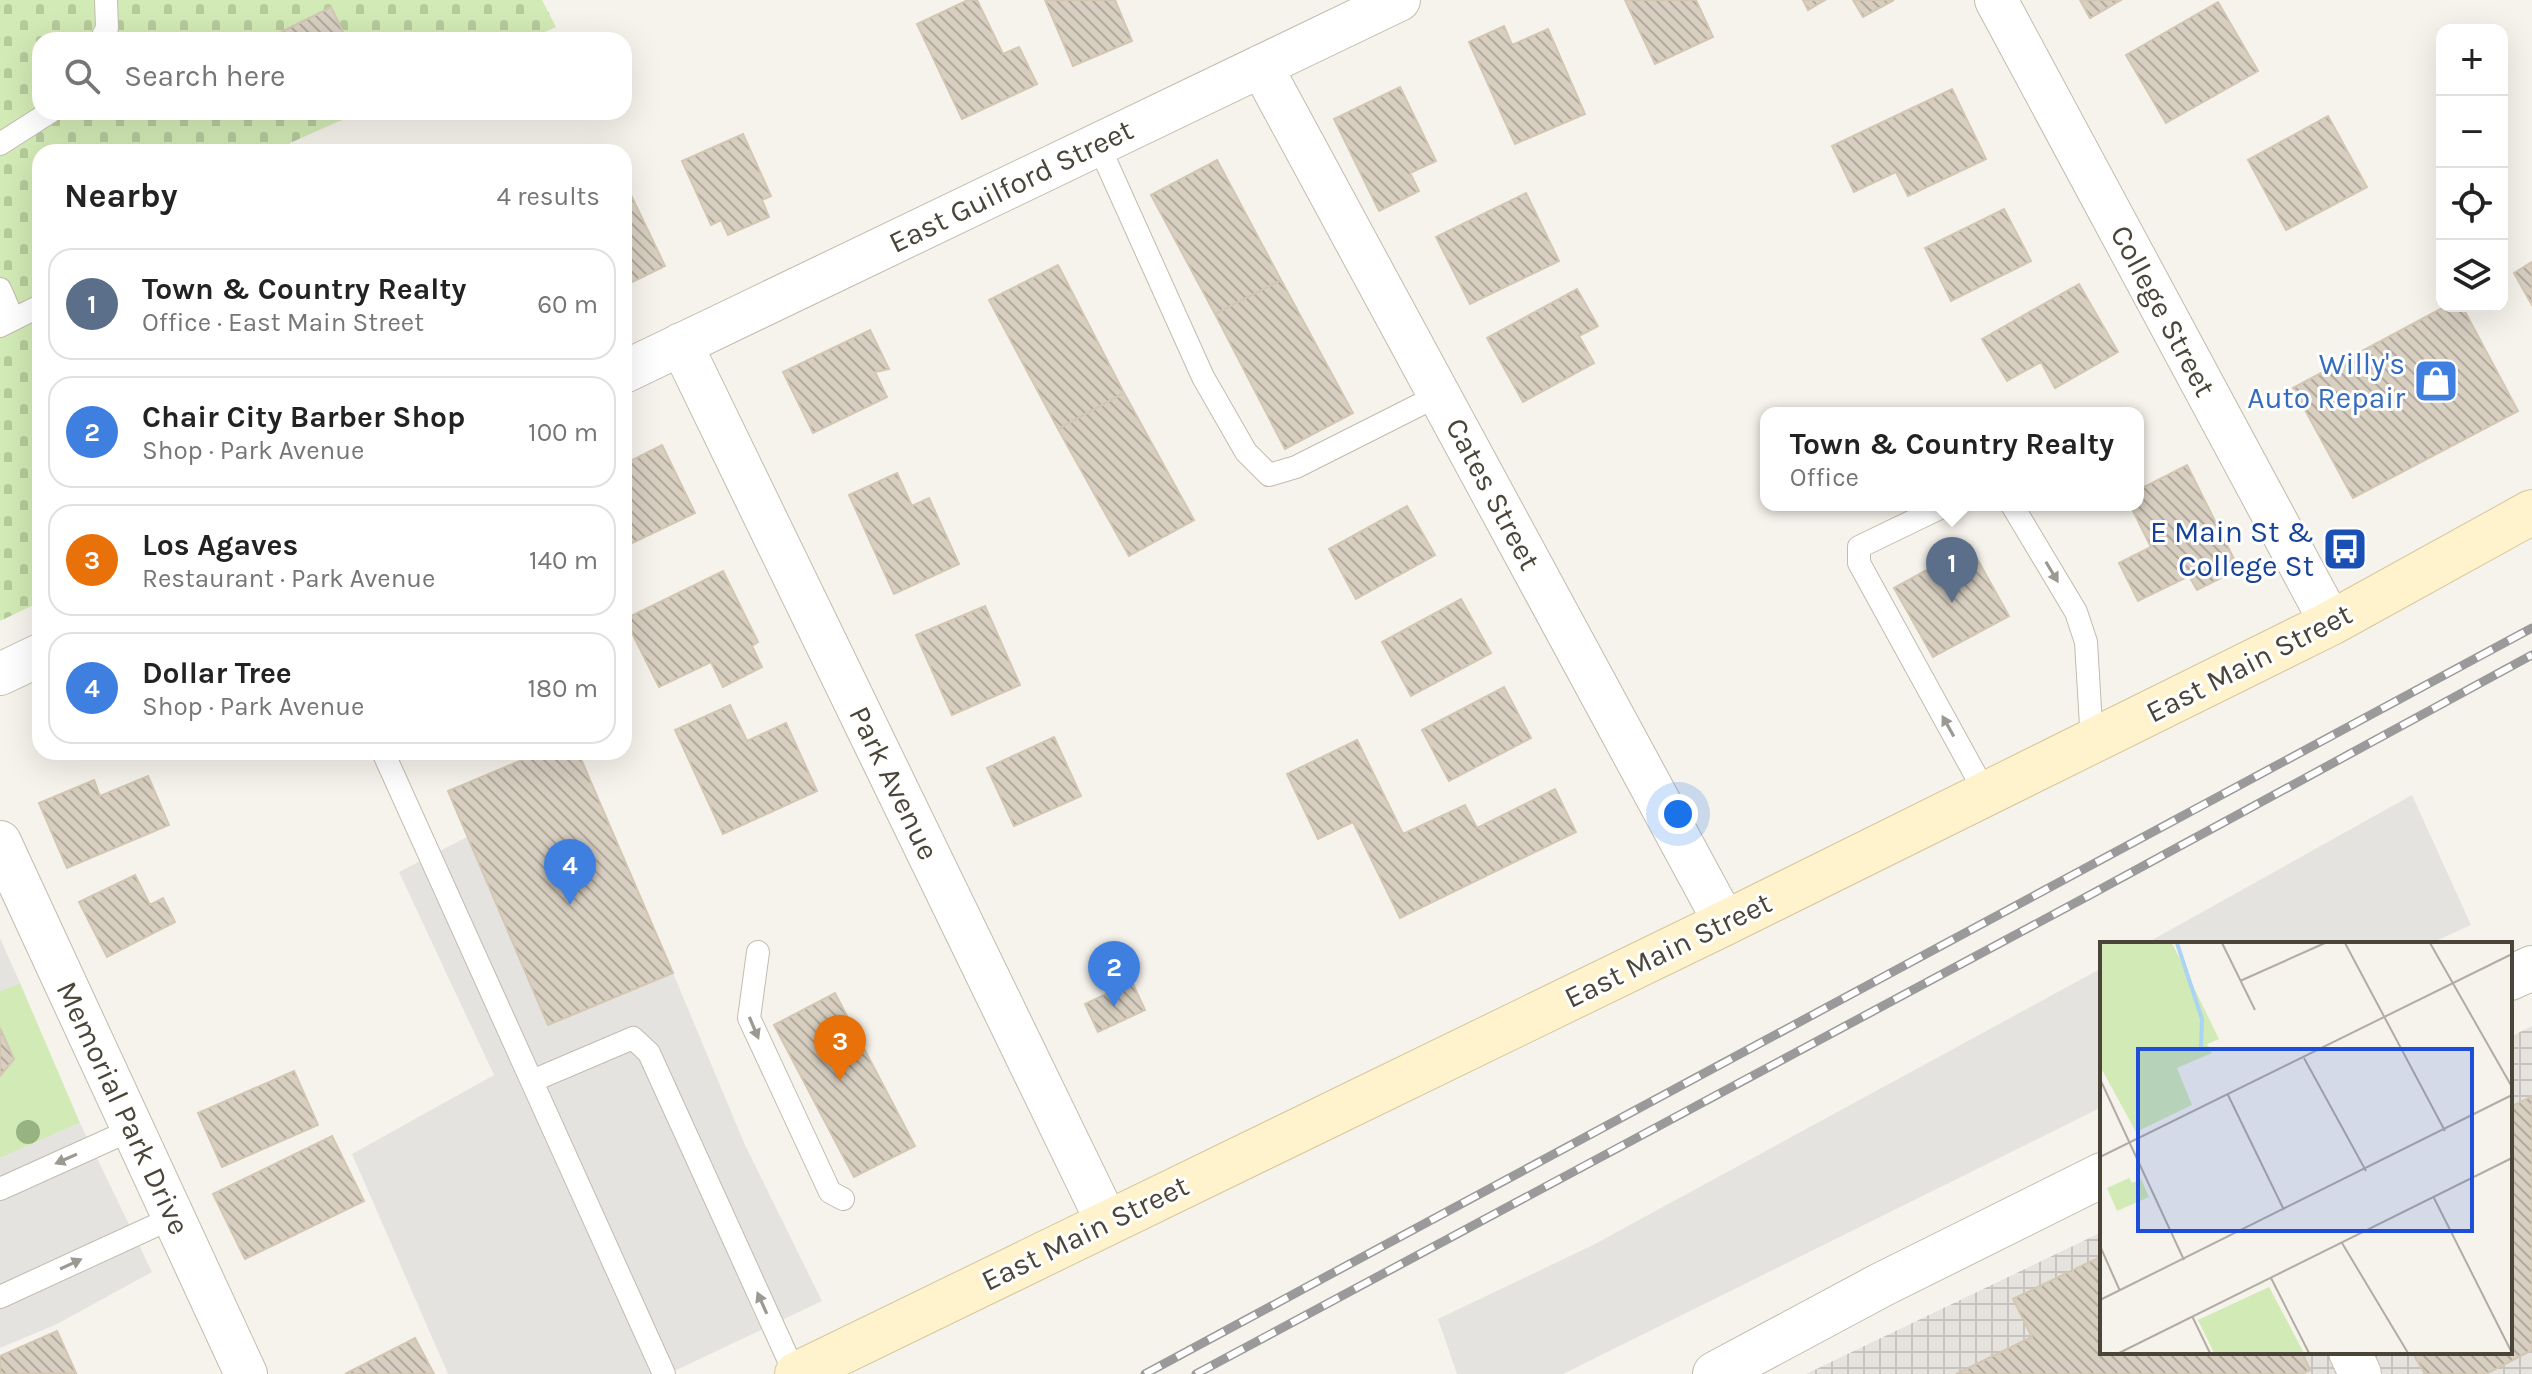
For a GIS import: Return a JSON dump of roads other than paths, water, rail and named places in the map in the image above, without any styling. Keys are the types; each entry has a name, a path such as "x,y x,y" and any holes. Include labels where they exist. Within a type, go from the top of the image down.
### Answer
{"main road":[{"name":"East Main Street","path":"796,1374 2092,742 2331,623 2532,512"}],"street":[{"name":"East Guilford Street","path":"632,368 1399,0"},
{"name":"College Street","path":"1996,0 2331,623"},
{"name":"Cates Street","path":"1261,66 1725,923"},
{"name":"Park Avenue","path":"681,344 1107,1222"},
{"path":"0,674 32,659"},
{"name":"Memorial Park Drive","path":"0,842 246,1374"},
{"path":"2512,977 2532,968"},
{"path":"1715,1374 1881,1285 2100,1176"},
{"path":"2351,1354 2360,1374"}],"lane":[{"path":"105,32 106,0"},
{"path":"0,144 38,120"},
{"path":"1098,144 1203,377 1246,452 1269,475 1296,467 1439,395"},
{"path":"0,289 7,322 32,310"},
{"path":"1934,511 1859,547 1859,563 1986,794"},
{"path":"2016,511 2076,612 2086,642 2092,742"},
{"path":"387,760 664,1374"},
{"path":"758,952 749,1018 830,1192 843,1199"},
{"path":"532,1081 633,1038 649,1053 796,1374"},
{"path":"0,1189 133,1129"},
{"path":"0,1297 174,1217"}],"railway":[{"path":"1145,1374 2532,628"},
{"path":"1196,1374 2532,655"}],"place":[{"name":"Willy's Auto Repair","path":"2436,381"},
{"name":"E Main St & College St","path":"2345,549"},
{"name":"Town & Country Realty","path":"1952,603"},
{"name":"Dollar Tree","path":"570,905"},
{"name":"Chair City Barber Shop","path":"1114,1007"},
{"name":"Los Agaves","path":"840,1081"}]}
